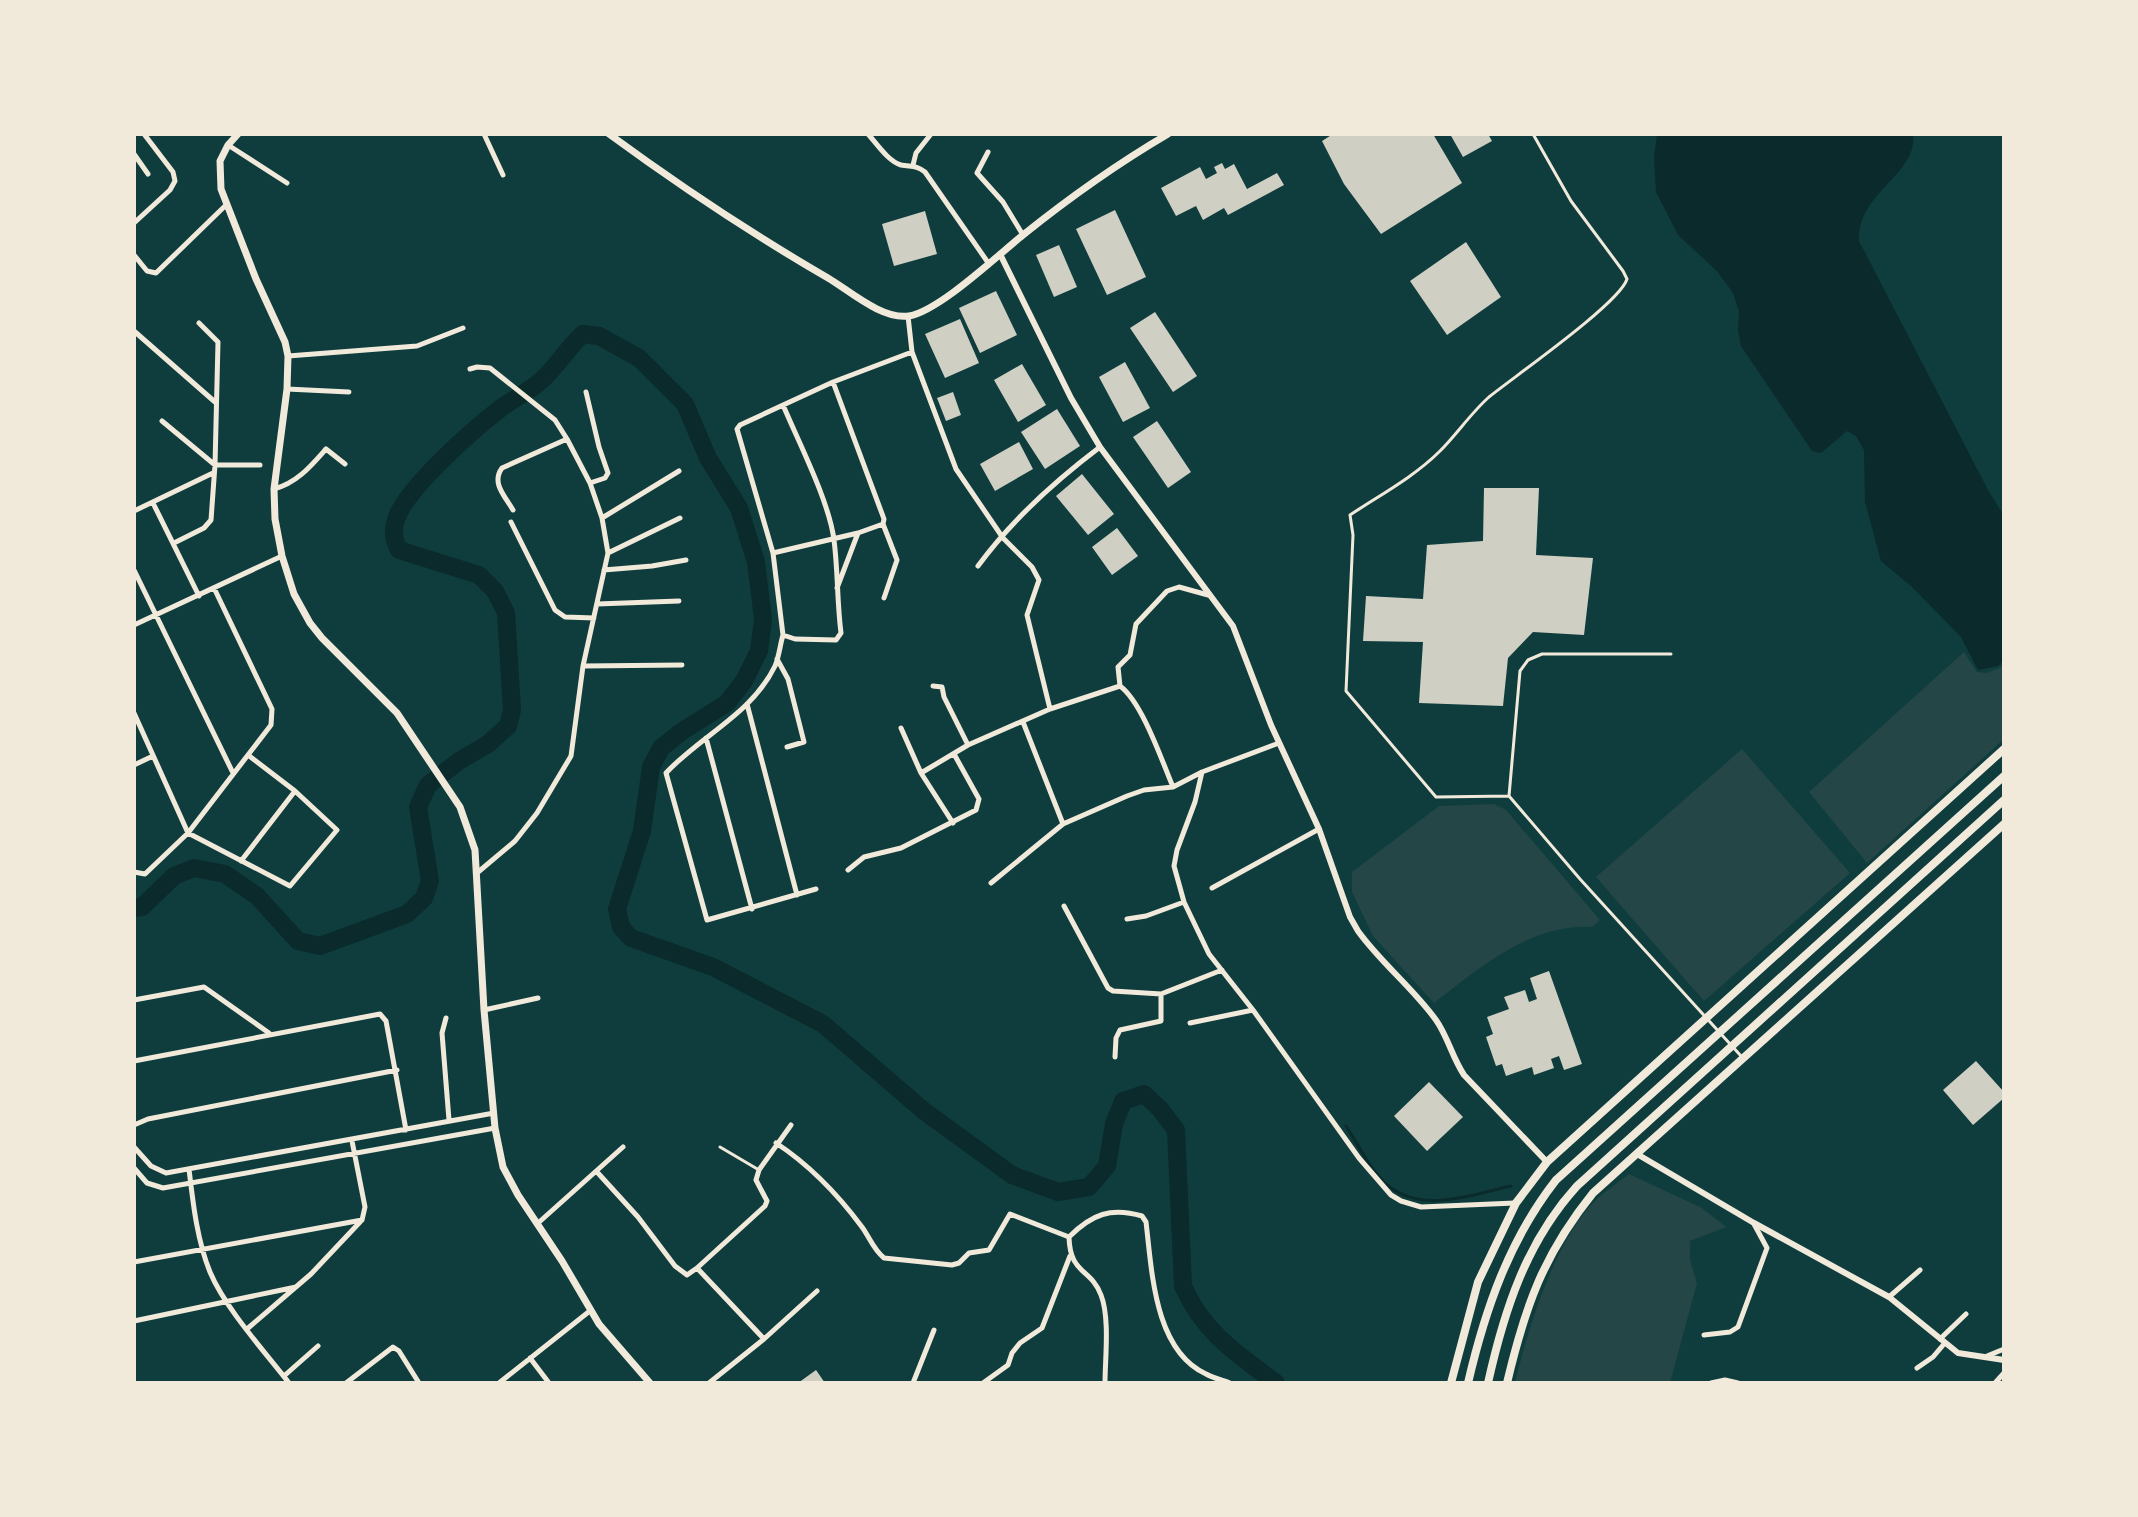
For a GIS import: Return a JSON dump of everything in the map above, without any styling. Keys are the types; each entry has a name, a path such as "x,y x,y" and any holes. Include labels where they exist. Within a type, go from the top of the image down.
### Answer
{"main road":[{"path":"238,134 220,161 219,173 225,206 285,342 288,356 287,389 274,489 275,519 282,556 294,594 322,638 397,713 448,787 468,827 475,850 484,1010 495,1128 503,1167 591,1310 616,1346 650,1383"},
{"path":"609,134 695,197 750,232 882,310 908,316 920,313 1121,162 1168,134"},
{"path":"1451,1383 1472,1298 1516,1203 1547,1162 2004,749"},
{"path":"1468,1383 1486,1313 1501,1274 1542,1198 1572,1163 2004,776"},
{"path":"1488,1383 1501,1327 1517,1282 1537,1241 1560,1205 1577,1186 2004,800"},
{"path":"1507,1383 1532,1291 1569,1224 1593,1193 2004,824"},
{"path":"1963,837 1975,851"}],"street":[{"path":"134,223 174,186 175,181 173,172 144,134"},
{"path":"484,134 503,175"},
{"path":"868,134 891,160 902,165 913,165 925,172 989,264"},
{"path":"913,165 916,153 931,134"},
{"path":"228,145 287,183"},
{"path":"988,152 977,173 1003,202 1023,235"},
{"path":"134,154 148,174"},
{"path":"134,255 147,271 156,273 225,206"},
{"path":"1000,254 1071,398 1100,447 1233,626 1279,743 1319,829 1350,917 1358,931 1436,1020 1464,1075 1547,1162"},
{"path":"908,316 912,352 956,469 1003,538 1032,567 1039,580 1027,615 1050,709"},
{"path":"174,543 208,525 211,520 218,342 199,323"},
{"path":"288,356 417,346 463,328"},
{"path":"134,331 216,403"},
{"path":"816,889 707,920 666,773 686,752 747,704 775,666 783,635 773,553 737,429 833,382 912,352"},
{"path":"470,369 490,368 555,420 590,483 602,518 608,553 583,666 571,756 537,813 515,841 477,873"},
{"path":"833,382 897,560 884,598"},
{"path":"287,389 349,392"},
{"path":"586,392 608,473 605,478 590,483"},
{"path":"783,405 828,514 834,539 840,637 831,641 795,639 783,635"},
{"path":"162,421 215,465 260,465"},
{"path":"513,510 498,485 498,473 502,468 567,439"},
{"path":"978,566 995,543 1052,485 1100,447"},
{"path":"274,489 302,475 326,449 345,464"},
{"path":"602,518 679,471"},
{"path":"134,511 213,473"},
{"path":"153,503 199,596"},
{"path":"608,553 680,518"},
{"path":"511,522 555,610 565,617 594,618"},
{"path":"773,553 883,524"},
{"path":"836,592 858,533"},
{"path":"134,625 282,556"},
{"path":"604,570 686,560"},
{"path":"134,570 233,773"},
{"path":"1173,787 1140,714 1128,693 1120,686 1118,667 1130,655 1136,624 1167,591 1179,587 1208,595"},
{"path":"134,872 145,874 188,833 271,725 274,714 214,588"},
{"path":"597,604 679,601"},
{"path":"777,658 788,679 804,742 787,747"},
{"path":"583,666 682,665"},
{"path":"933,686 941,686 968,745"},
{"path":"921,773 968,745 1050,709 1120,686"},
{"path":"747,704 797,895"},
{"path":"134,713 188,833 290,886 337,830 295,791 248,755"},
{"path":"1023,722 1063,824"},
{"path":"901,728 921,773 953,823"},
{"path":"706,738 752,909"},
{"path":"991,883 1063,824 1135,793 1173,787 1279,743"},
{"path":"848,870 864,857 901,848 976,810 980,805 979,799 954,754"},
{"path":"134,765 153,756"},
{"path":"1204,772 1174,866 1198,935 1222,970 1359,1158 1391,1195 1421,1207 1516,1203"},
{"path":"241,861 295,791"},
{"path":"1212,888 1319,829"},
{"path":"1127,919 1146,916 1184,902"},
{"path":"1064,906 1108,988 1113,991 1161,994 1222,970"},
{"path":"134,1000 204,987 270,1034"},
{"path":"1115,1057 1116,1038 1120,1030 1161,1021 1161,994"},
{"path":"484,1010 538,998"},
{"path":"1190,1023 1253,1010"},
{"path":"134,1061 380,1014 386,1021 397,1070 406,1130"},
{"path":"446,1018 442,1033 449,1120"},
{"path":"134,1125 148,1119 397,1070"},
{"path":"134,1147 159,1171 166,1173 494,1113"},
{"path":"597,1172 638,1217 675,1266 687,1275 765,1206 767,1201 756,1180 759,1170 791,1125"},
{"path":"134,1168 156,1187 191,1185 495,1128"},
{"path":"247,1329 296,1287 362,1220 365,1207 352,1141"},
{"path":"776,1143 824,1184 863,1229 875,1251 884,1258 952,1265 959,1263 969,1253 989,1250 1010,1214 1069,1237"},
{"path":"537,1224 623,1147"},
{"path":"1637,1154 1889,1297 1958,1353 2004,1360"},
{"path":"189,1169 202,1249 216,1286 289,1383"},
{"path":"1069,1237 1107,1212 1123,1211 1142,1216 1146,1222 1157,1308 1175,1345 1203,1374 1230,1383"},
{"path":"134,1262 362,1220"},
{"path":"1704,1335 1730,1332 1742,1322 1767,1248 1754,1223"},
{"path":"983,1383 1008,1365 1016,1346 1042,1328 1070,1256 1069,1237"},
{"path":"1070,1256 1094,1282 1102,1297 1106,1336 1105,1383"},
{"path":"697,1268 764,1339"},
{"path":"1889,1297 1920,1270"},
{"path":"134,1321 296,1287"},
{"path":"709,1383 817,1291"},
{"path":"499,1383 591,1310"},
{"path":"1917,1368 1933,1357 1942,1341 1966,1314"},
{"path":"913,1383 934,1330"},
{"path":"284,1376 318,1346"},
{"path":"346,1383 393,1347 399,1351 419,1383"},
{"path":"1983,1358 2004,1349"},
{"path":"530,1358 549,1383"},
{"path":"1995,1383 2004,1373"},
{"path":"1711,1383 1725,1380 1738,1383"}],"lane":[{"path":"1509,796 1436,797 1346,691 1353,535 1350,515 1404,480 1439,452 1486,400 1625,286 1627,279 1623,271 1571,201 1533,134"},
{"path":"1671,654 1542,654 1528,660 1520,671 1509,796 1743,1058"},
{"path":"720,1147 759,1170"}],"shaded area":[{"path":"1657,134 1913,134 1912,148 1906,161 1867,209 1859,241 2004,516 2004,660 1998,666 1978,670 1961,637 1912,587 1881,561 1865,502 1864,450 1856,436 1847,431 1821,453 1812,451 1741,346 1739,312 1733,293 1717,271 1678,235 1656,192 1654,157"},
{"path":"1964,652 1977,672 1987,673 2004,666 2004,739 1867,863 1809,792"},
{"path":"1742,749 1850,873 1704,1001 1596,877"},
{"path":"1494,804 1506,810 1600,920 1592,927 1548,933 1507,950 1434,1003 1373,936 1352,892 1352,872 1439,806"},
{"path":"1629,1174 1702,1208 1726,1227 1690,1241 1690,1260 1697,1283 1670,1383 1515,1383 1535,1312 1568,1238 1595,1201"}],"building":[{"path":"1333,134 1433,134 1462,183 1381,234 1344,184 1322,141"},
{"path":"1450,134 1488,134 1492,141 1463,157"},
{"path":"1222,163 1225,169 1234,164 1247,189 1277,173 1284,185 1228,215 1224,208 1203,220 1196,206 1176,216 1161,188 1200,167 1206,179 1217,173 1214,167"},
{"path":"1115,210 1146,277 1107,295 1076,229"},
{"path":"925,211 937,254 894,266 882,224"},
{"path":"1466,242 1501,297 1447,335 1410,281"},
{"path":"1059,245 1077,287 1054,297 1036,255"},
{"path":"996,291 1017,335 980,353 959,308"},
{"path":"1155,312 1197,376 1173,392 1130,328"},
{"path":"960,319 979,363 945,378 925,334"},
{"path":"1125,362 1150,408 1123,422 1099,377"},
{"path":"1022,364 1046,405 1018,422 994,380"},
{"path":"953,392 961,415 946,421 937,398"},
{"path":"1057,409 1080,446 1045,469 1021,432"},
{"path":"1157,421 1191,472 1168,488 1133,437"},
{"path":"1019,442 1033,469 995,491 980,464"},
{"path":"1082,474 1114,514 1088,535 1056,496"},
{"path":"1484,488 1539,488 1536,555 1593,558 1584,635 1533,632 1508,658 1503,706 1419,703 1423,642 1363,641 1366,596 1423,599 1427,545 1483,541"},
{"path":"1117,528 1138,556 1112,575 1092,547"},
{"path":"1549,971 1582,1064 1564,1070 1559,1056 1551,1059 1554,1068 1534,1075 1532,1067 1506,1076 1502,1064 1496,1066 1486,1037 1493,1034 1487,1017 1509,1009 1504,997 1525,990 1529,1002 1537,999 1530,978"},
{"path":"1976,1061 2004,1092 2004,1098 1973,1125 1943,1090"},
{"path":"1429,1082 1463,1117 1427,1151 1394,1116"},
{"path":"816,1370 825,1383 798,1383"}],"waterway":[{"path":"134,908 142,907 174,876 194,868 225,874 257,896 298,941 320,946 407,914 424,898 430,881 418,807 428,785 488,744 508,726 512,710 506,613 495,591 479,575 399,550 394,536 396,520 412,493 458,444 544,378 583,334 599,336 639,358 685,404 708,458 739,508 756,562 763,619 759,651 744,681 727,703 661,748 651,767 642,831 617,909 621,927 631,938 713,967 823,1024 924,1111 1012,1175 1058,1192 1089,1187 1107,1166 1114,1124 1123,1101 1144,1094 1176,1130 1183,1286 1211,1329 1276,1383"},
{"path":"1346,1126 1379,1177 1399,1193 1414,1198 1446,1200 1511,1186"}]}
